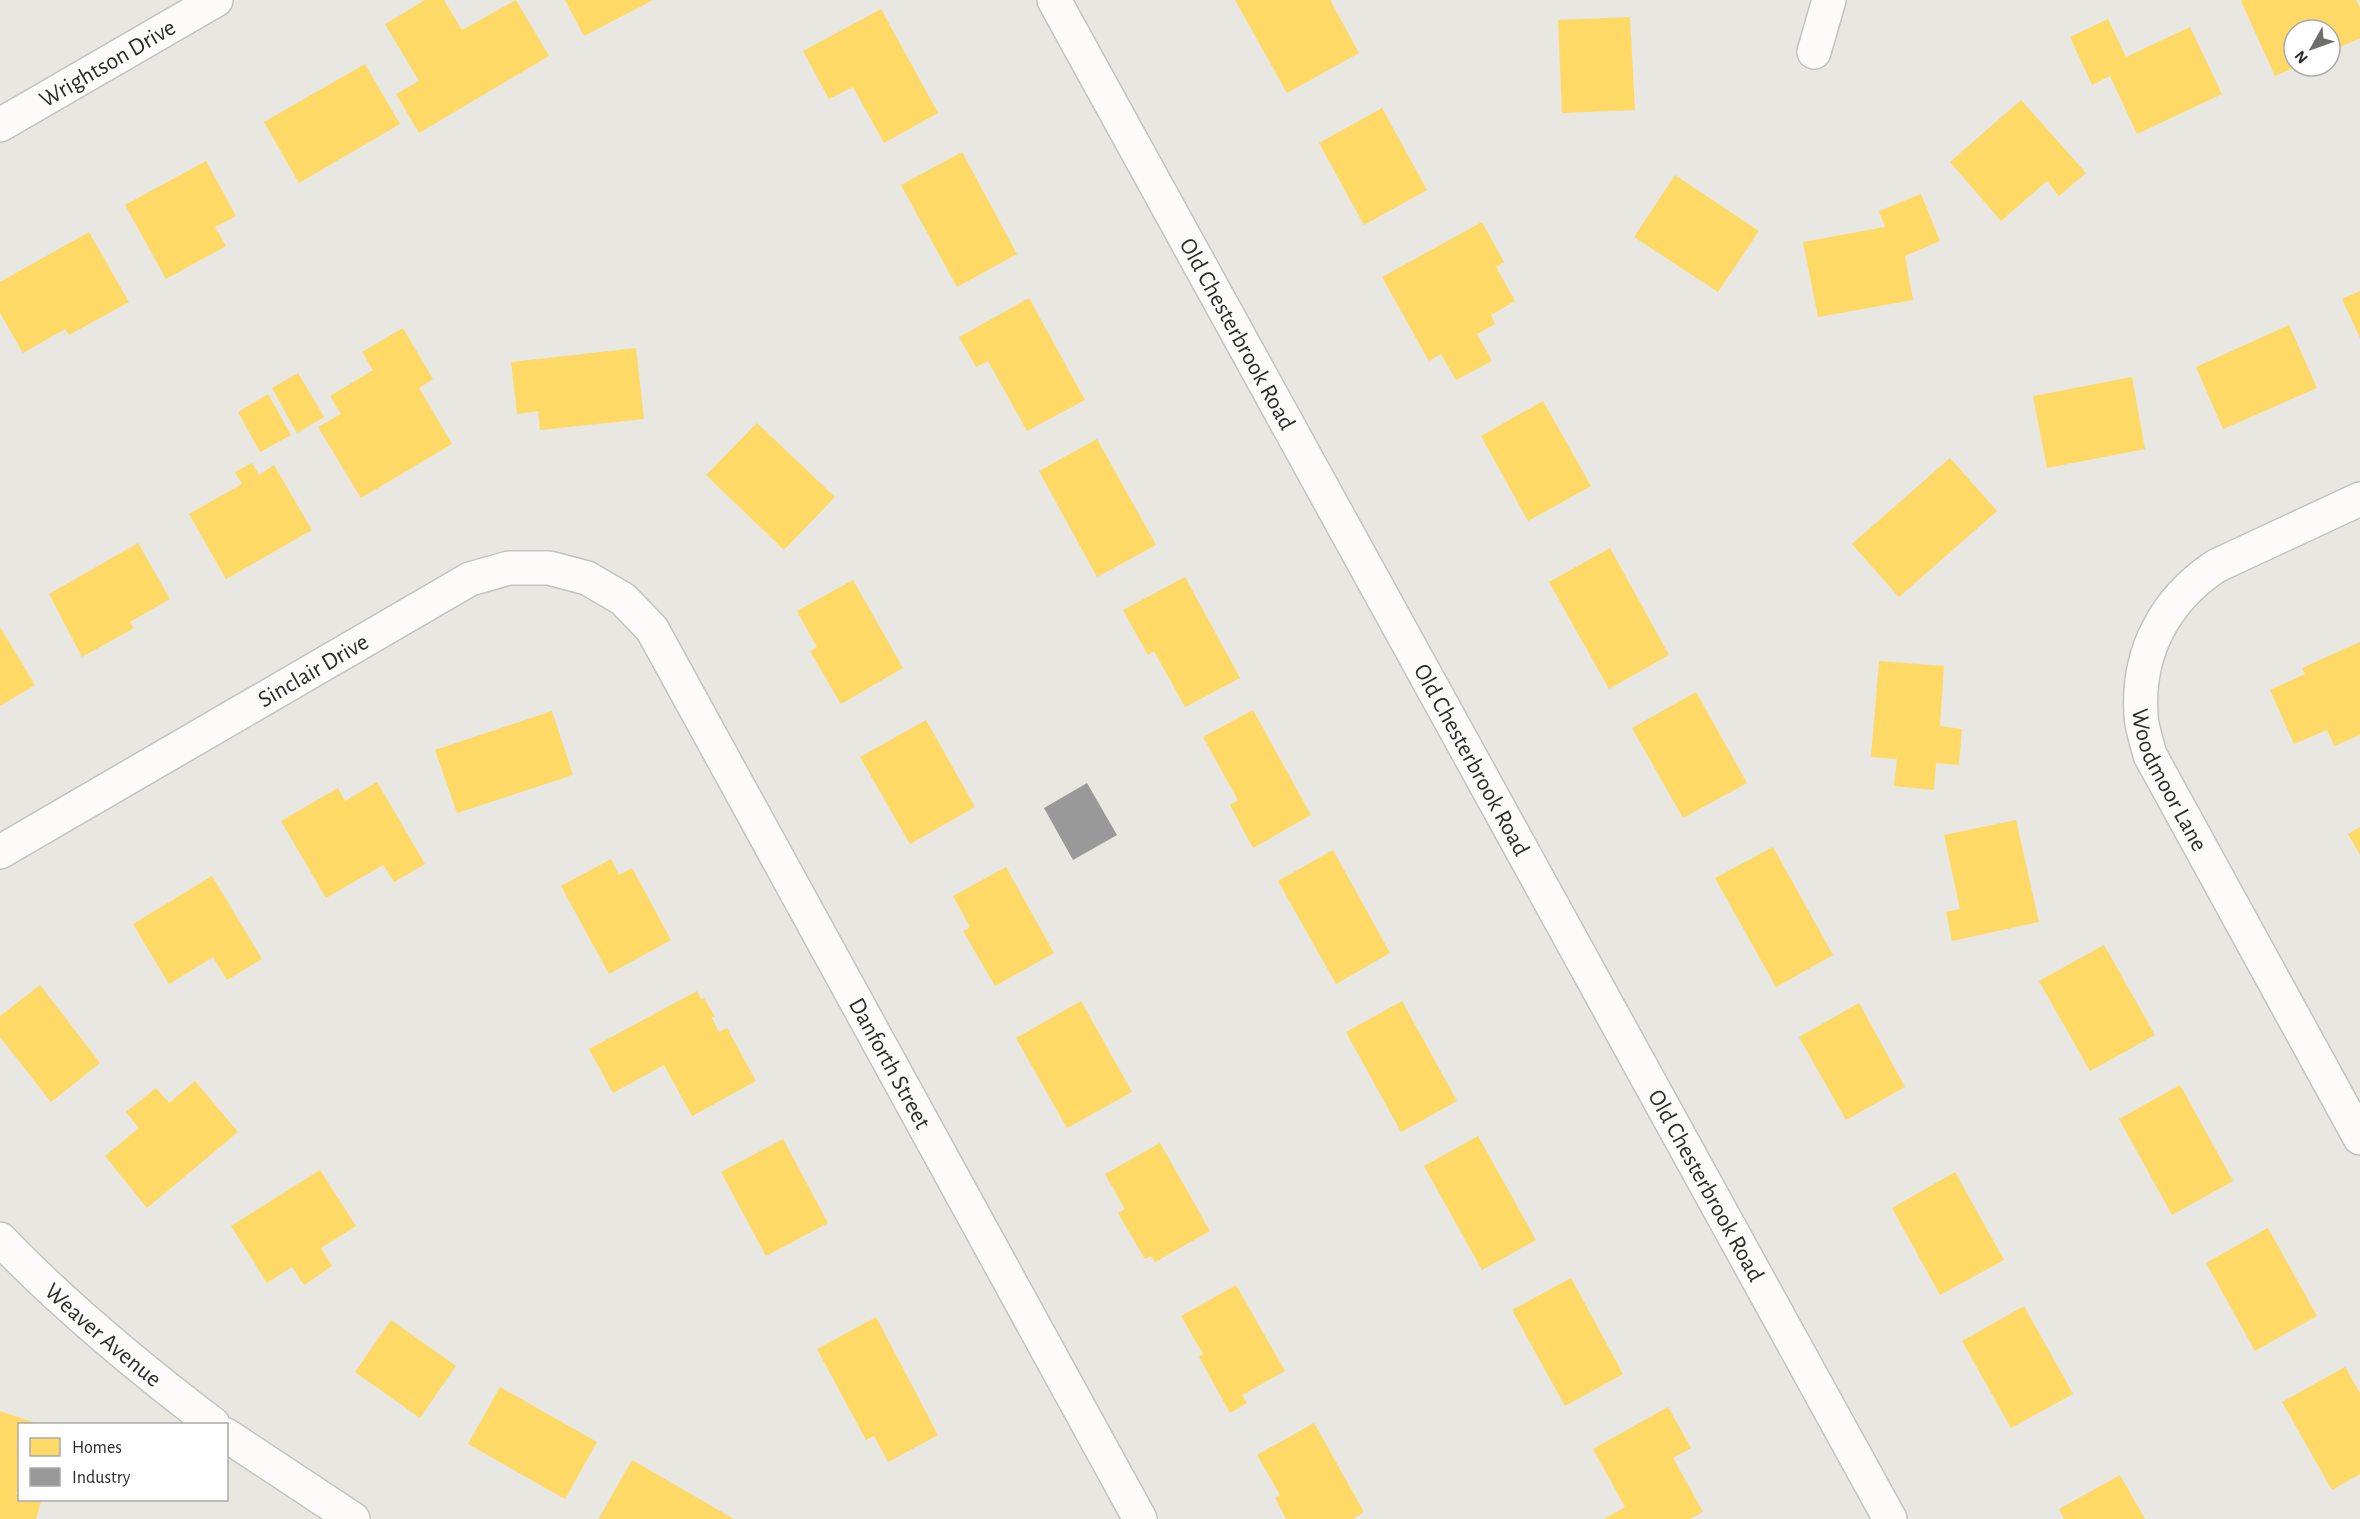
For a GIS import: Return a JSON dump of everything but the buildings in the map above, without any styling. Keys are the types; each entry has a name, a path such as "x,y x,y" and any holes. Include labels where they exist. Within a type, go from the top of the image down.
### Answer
{"street":[{"name":"Wrightson Drive","path":"0,125 216,0"},
{"name":"Old Chesterbrook Road","path":"1054,0 1890,1519"},
{"path":"1814,52 1829,0"},
{"name":"Woodmoor Lane","path":"2360,499 2216,566 2174,602 2152,639 2142,676 2140,716 2150,755 2360,1138"},
{"name":"Sinclair Drive","path":"0,852 470,579 509,568 549,568 587,578 623,599 635,611"},
{"name":"Danforth Street","path":"635,611 652,629 1140,1519"},
{"name":"Weaver Avenue","path":"0,1239 30,1271 132,1362 210,1423"},
{"path":"228,1436 352,1519"}]}
